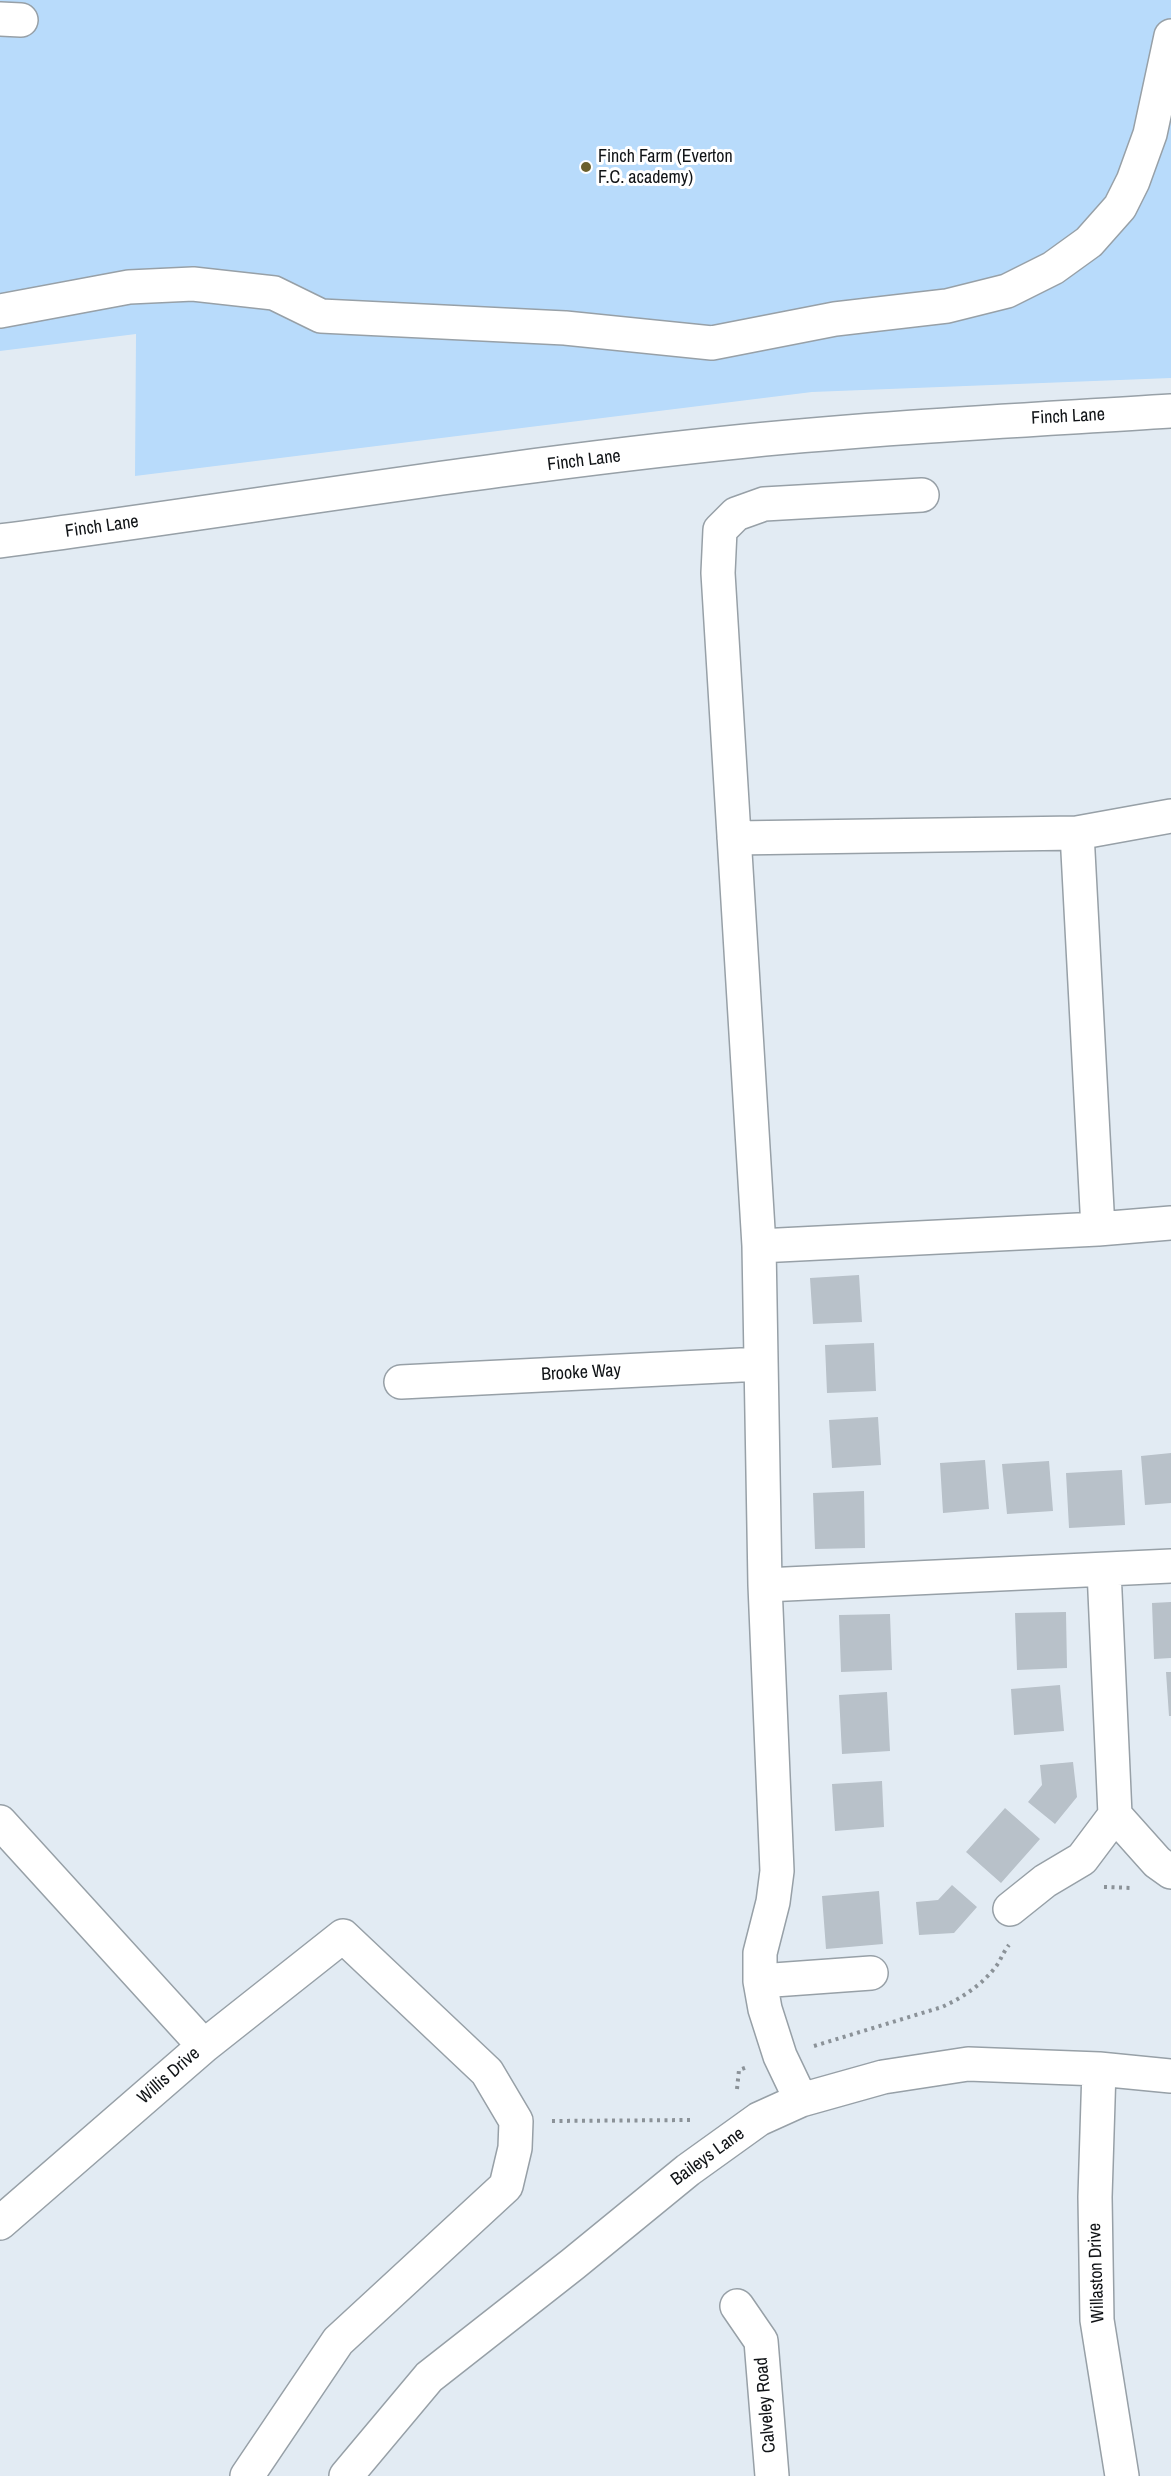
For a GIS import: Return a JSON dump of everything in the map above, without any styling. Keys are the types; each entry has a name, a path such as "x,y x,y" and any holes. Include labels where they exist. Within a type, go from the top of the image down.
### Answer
{"street":[{"path":"0,311 129,287 193,284 274,293 321,316 565,328 712,343 835,319 947,306 1007,291 1053,268 1089,242 1120,207 1133,181 1150,134 1171,36"},
{"name":"Finch Lane","path":"0,541 515,469 746,441 973,423 1171,411"},
{"path":"801,2100 780,2056 765,2009 760,1981 760,1953 773,1902 777,1871 765,1585 759,1246 718,573 720,530 736,514 764,504 922,495"},
{"path":"734,838 1077,833 1171,816"},
{"path":"1077,833 1098,1229"},
{"path":"759,1246 1098,1229 1171,1223"},
{"name":"Brooke Way","path":"401,1382 761,1364"},
{"path":"765,1585 1171,1566"},
{"path":"1104,1570 1115,1815 1157,1862 1171,1872"},
{"path":"1010,1909 1045,1881 1082,1859 1115,1815"},
{"path":"0,1822 204,2046"},
{"name":"Willis Drive","path":"0,2223 204,2046 343,1936 487,2072 516,2121"},
{"path":"760,1981 871,1973"},
{"name":"Baileys Lane","path":"346,2476 429,2377 688,2170 759,2119 801,2100 884,2077 968,2064 1099,2069 1171,2076"},
{"name":"Willaston Drive","path":"1099,2069 1095,2197 1097,2320 1122,2476"},
{"path":"247,2476 338,2340 506,2186 515,2148 516,2121"},
{"name":"Calveley Road","path":"737,2306 761,2341 772,2476"}],"path":[{"path":"1093,1888 1121,1887 1144,1890"},
{"path":"807,2048 942,2007 960,1999 985,1979 1012,1941"},
{"path":"736,2092 739,2070"},
{"path":"516,2121 690,2120 700,2115"}],"shaded area":[{"name":"Finch Farm (Everton F.C. academy)","path":"0,0 1171,0 1171,378 812,392 135,476 136,334 0,351"}],"building":[{"path":"859,1275 862,1322 813,1324 810,1278"},
{"path":"874,1343 876,1391 827,1393 825,1345"},
{"path":"878,1417 881,1465 832,1468 829,1420"},
{"path":"1171,1453 1171,1503 1145,1505 1141,1456"},
{"path":"985,1460 989,1509 943,1513 940,1463"},
{"path":"1049,1461 1053,1511 1007,1514 1002,1464"},
{"path":"1122,1470 1125,1525 1069,1528 1066,1473"},
{"path":"864,1491 865,1548 815,1549 813,1493"},
{"path":"1171,1602 1171,1658 1154,1659 1152,1603"},
{"path":"1066,1612 1067,1668 1017,1670 1015,1613"},
{"path":"890,1614 892,1670 841,1672 839,1615"},
{"path":"1166,1672 1171,1672 1171,1716 1169,1716"},
{"path":"1060,1685 1064,1731 1014,1735 1011,1689"},
{"path":"887,1692 890,1751 842,1754 839,1695"},
{"path":"1073,1762 1077,1797 1055,1824 1028,1802 1042,1785 1040,1765"},
{"path":"882,1781 884,1827 835,1831 832,1784"},
{"path":"1005,1808 1040,1839 1001,1883 966,1852"},
{"path":"952,1885 977,1907 954,1933 919,1935 916,1902 938,1900"},
{"path":"879,1891 883,1944 826,1949 822,1896"}],"place":[{"name":"Finch Farm (Everton F.C. academy)","path":"586,167"}]}
